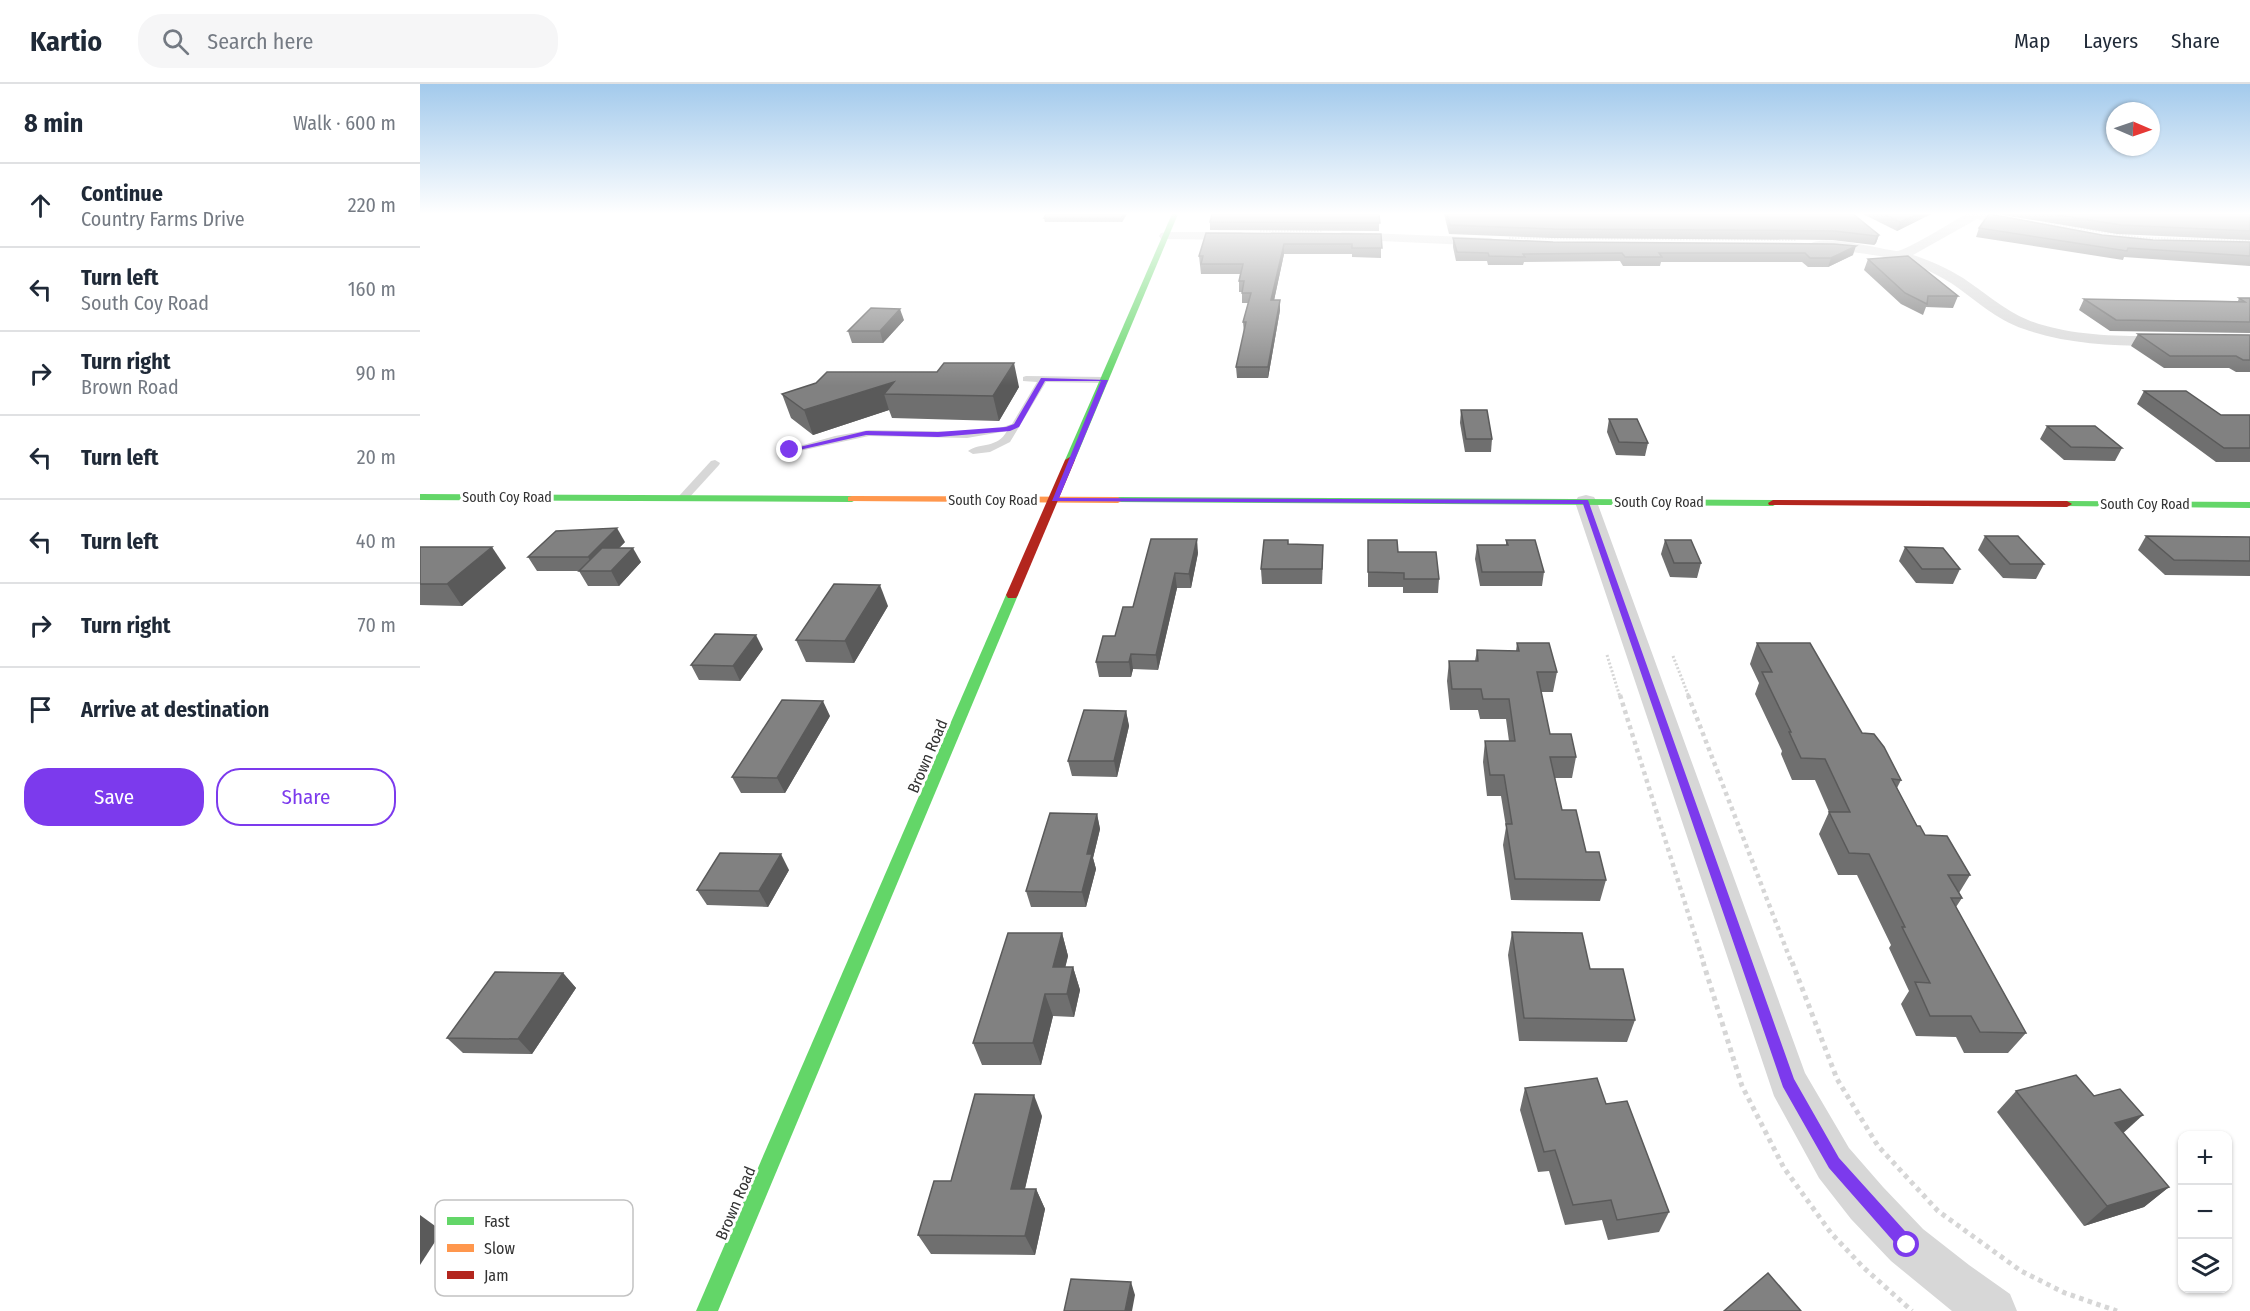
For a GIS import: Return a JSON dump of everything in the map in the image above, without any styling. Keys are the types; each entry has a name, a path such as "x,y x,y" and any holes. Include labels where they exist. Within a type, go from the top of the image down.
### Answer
{"street":[{"name":"Brown Road","path":"707,1311 1151,271"},
{"path":"1939,271 2004,315 2033,327 2097,338 2250,340"},
{"name":"South Coy Road","path":"420,497 2250,505"},
{"path":"1586,502 1788,1082 1834,1163 1868,1203 1907,1245 1952,1282 1993,1311"}],"lane":[{"path":"1026,379 1105,380"},
{"path":"973,451 1000,445 1007,440 1043,379"},
{"path":"790,450 866,433 970,434 1007,429 1017,425"},
{"path":"683,498 715,463"}],"path":[{"path":"1672,656 1837,1079 1871,1136 1905,1178 1938,1211 1974,1239 2021,1271 2065,1293 2117,1311"}],"building":[{"path":"1241,271 1278,271 1271,300 1280,300 1268,367 1236,367 1246,322 1243,322 1251,293 1242,293 1244,281 1239,281"},
{"path":"1881,271 1927,271 1958,296 1928,296 1927,304 1905,293"},
{"path":"2239,298 2250,298 2250,322 2116,320 2084,299 2245,302"},
{"path":"871,308 900,309 880,331 848,331"},
{"path":"2138,334 2250,335 2250,360 2243,360 2236,356 2170,356"},
{"path":"944,363 1014,363 993,396 884,394 894,382 804,410 782,394 816,383 827,372 937,372"},
{"path":"2144,391 2186,391 2221,415 2250,415 2250,448 2224,448"},
{"path":"1461,410 1487,410 1492,439 1466,439"},
{"path":"1609,419 1637,419 1648,443 1619,442"},
{"path":"2047,426 2095,426 2122,448 2071,447"},
{"path":"617,528 588,557 528,557 556,531"},
{"path":"1985,536 2018,536 2044,564 2010,564"},
{"path":"2146,536 2250,537 2250,561 2174,560"},
{"path":"1151,539 1197,539 1189,574 1175,573 1156,655 1131,654 1129,662 1096,662 1103,636 1115,636 1123,607 1133,607"},
{"path":"1264,540 1288,540 1288,544 1323,545 1322,569 1261,569"},
{"path":"1368,540 1397,540 1398,552 1436,552 1439,579 1404,579 1404,573 1368,572"},
{"path":"1506,540 1535,540 1544,572 1482,572 1477,545 1508,545"},
{"path":"1665,540 1691,540 1701,563 1674,563"},
{"path":"420,547 492,547 447,584 420,584"},
{"path":"1905,547 1943,548 1960,569 1922,569"},
{"path":"602,548 633,548 611,571 579,571"},
{"path":"834,584 880,585 845,641 796,640"},
{"path":"715,634 756,635 733,666 691,665"},
{"path":"1517,643 1549,643 1557,672 1537,672 1550,734 1571,734 1576,757 1550,757 1562,810 1576,810 1586,852 1599,852 1606,880 1515,879 1506,824 1512,824 1504,775 1490,775 1485,741 1515,741 1509,699 1483,699 1481,689 1452,689 1449,661 1478,661 1477,650 1519,651"},
{"path":"1757,643 1810,643 1862,733 1874,734 1884,747 1901,780 1892,779 1917,826 1920,826 1925,835 1947,836 1970,875 1948,875 1962,898 1951,898 2026,1033 1980,1032 1971,1016 1930,1016 1915,982 1930,983 1902,927 1905,927 1869,854 1849,853 1829,812 1850,812 1825,759 1801,758 1762,672 1772,672"},
{"path":"782,700 823,701 777,778 732,777"},
{"path":"1084,710 1126,711 1114,761 1068,761"},
{"path":"1050,813 1097,814 1087,854 1092,854 1082,892 1026,891"},
{"path":"720,853 781,854 759,891 697,890"},
{"path":"1512,932 1582,933 1590,969 1623,969 1635,1020 1524,1018"},
{"path":"1008,933 1062,933 1053,967 1073,967 1067,994 1045,994 1033,1043 973,1043"},
{"path":"495,972 563,973 518,1039 447,1038"},
{"path":"2076,1075 2094,1096 2120,1089 2143,1115 2115,1123 2169,1187 2107,1206 2016,1091"},
{"path":"1597,1078 1606,1104 1627,1101 1669,1212 1617,1220 1611,1200 1573,1205 1555,1150 1544,1152 1525,1088"},
{"path":"975,1094 1034,1095 1011,1189 1036,1189 1025,1236 918,1235 934,1181 951,1181"},
{"path":"1768,1273 1801,1311 1724,1311"},
{"path":"1071,1279 1131,1282 1125,1311 1064,1311"}],"traffic: fast":[{"path":"1070,460 1151,271"},
{"path":"420,497 852,499"},
{"path":"1118,500 1773,503"},
{"path":"2067,504 2250,505"},
{"path":"707,1311 1012,595"}],"traffic: slow":[{"path":"852,499 1118,500"}],"traffic: jam":[{"path":"1012,595 1070,460"},
{"path":"1773,503 2067,504"}],"route":[{"path":"790,450 866,433 896,432 938,435 1007,429 1017,425 1043,379 1105,380 1054,500 1586,502 1788,1082 1834,1163 1907,1245"}]}
